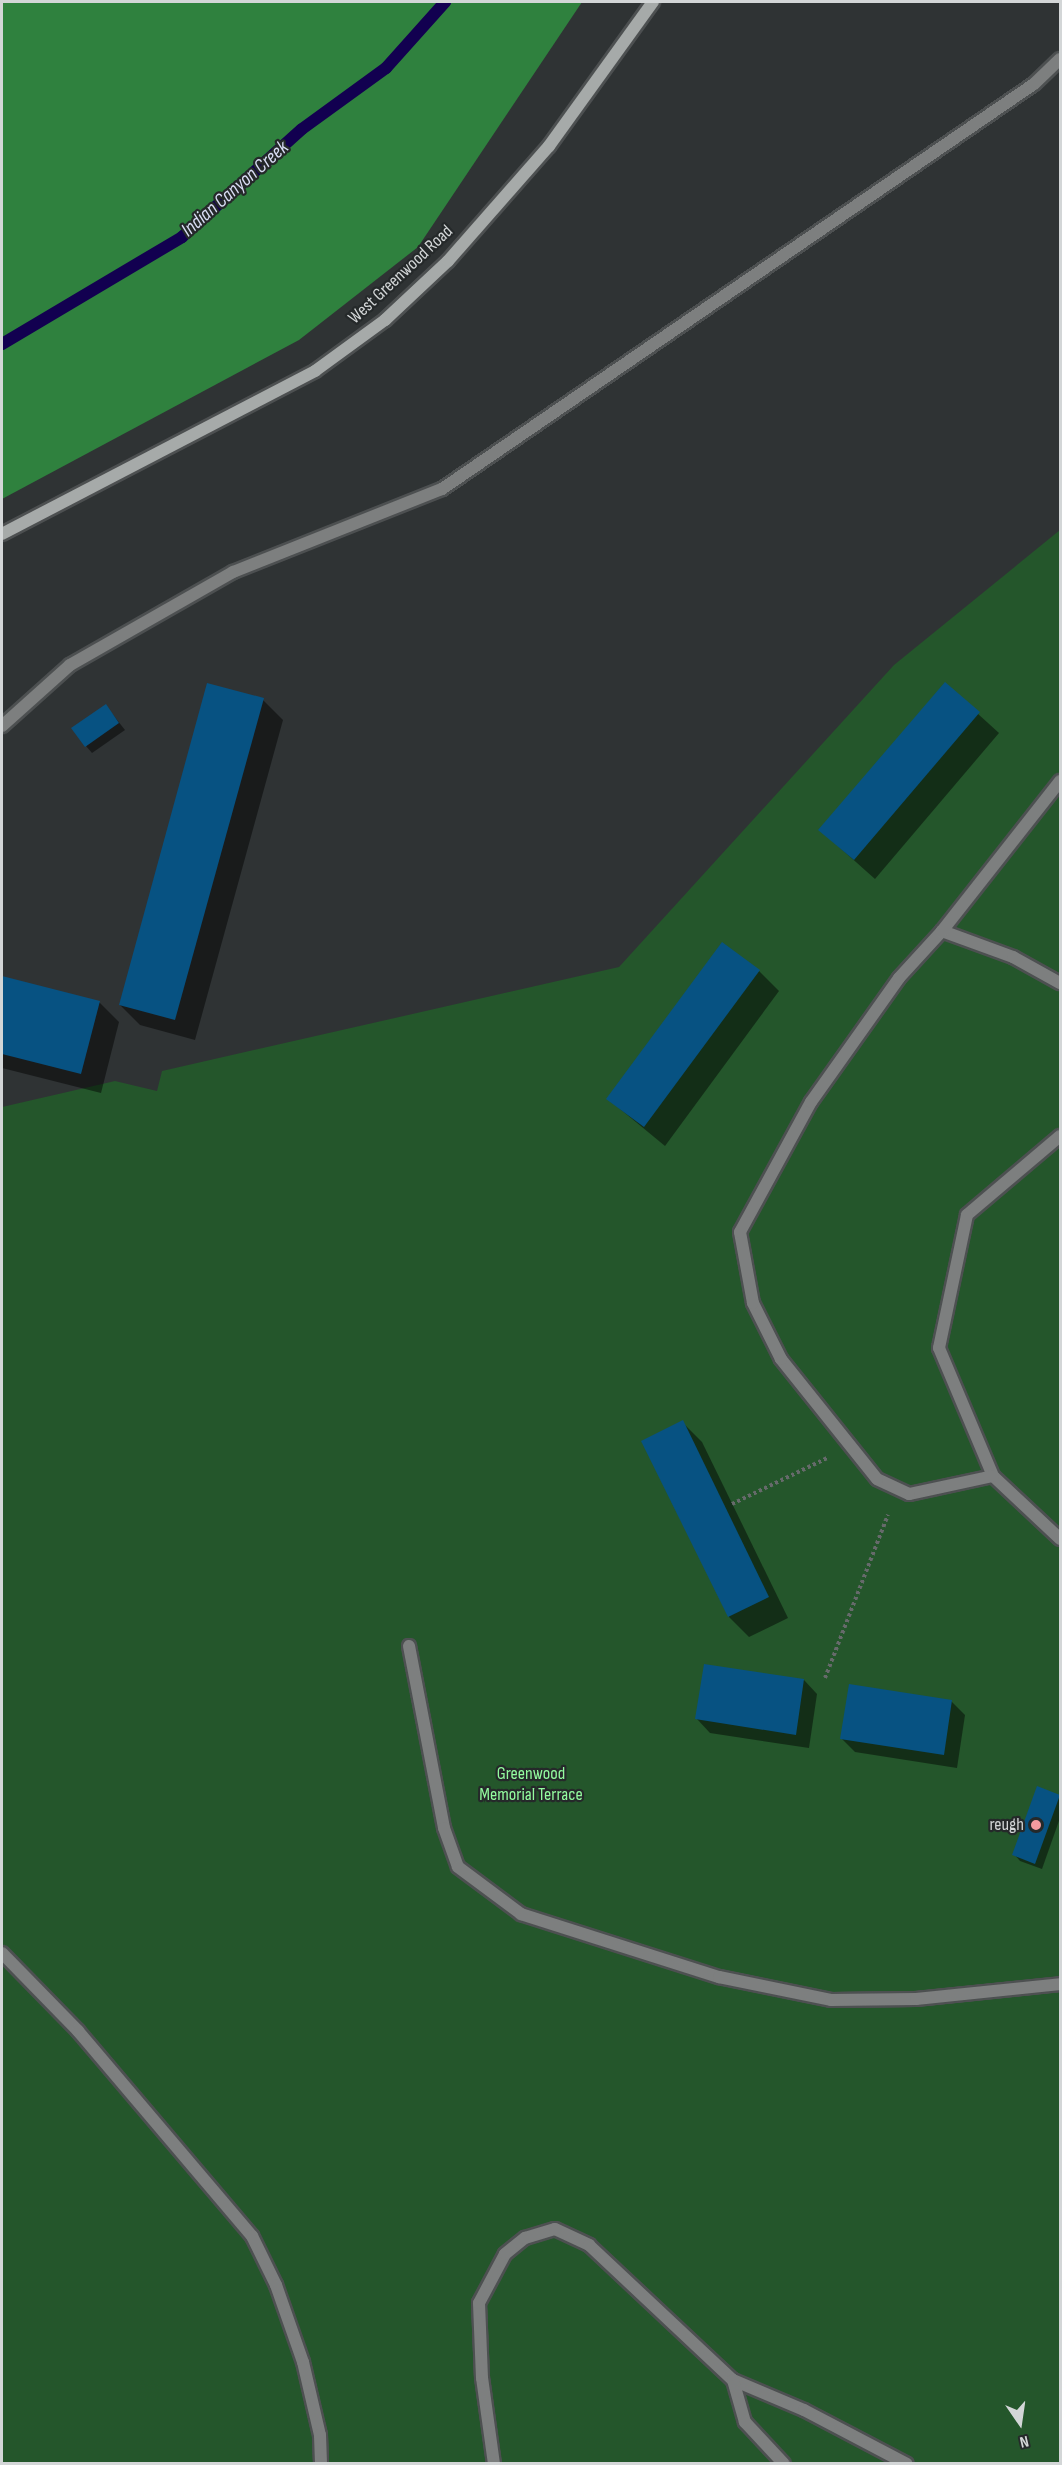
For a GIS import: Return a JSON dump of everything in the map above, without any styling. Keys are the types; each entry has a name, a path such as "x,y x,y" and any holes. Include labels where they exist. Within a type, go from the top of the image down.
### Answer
{"street":[{"name":"West Greenwood Road","path":"2,534 315,371 385,320 448,261 549,146 653,2"}],"lane":[{"path":"2,726 70,665 232,573 442,489 987,117 1034,84 1060,59"},
{"path":"993,1476 909,1494 878,1479 781,1359 753,1303 740,1232 811,1102 899,978 942,931 1060,781"},
{"path":"942,931 1013,957 1060,983"},
{"path":"1060,1136 967,1215 939,1348 993,1476 1060,1539"},
{"path":"409,1646 441,1817 458,1867 521,1914 719,1977 831,2000 916,2000 1060,1984"},
{"path":"2,1953 78,2031 252,2236 276,2285 303,2362 320,2435 321,2463"},
{"path":"494,2463 483,2378 479,2303 505,2254 525,2238 555,2229 589,2245 733,2380 804,2410 907,2463"},
{"path":"733,2380 745,2422 784,2463"}],"path":[{"path":"732,1504 852,1445"},
{"path":"825,1678 898,1489"}],"green space":[{"path":"2,2 582,2 418,247 299,340 2,499"},
{"name":"Greenwood Memorial Terrace","path":"1060,530 1060,2463 2,2463 2,1107 115,1081 157,1091 162,1071 619,967 894,665"}],"building":[{"path":"945,682 980,712 854,860 818,830"},
{"path":"207,683 264,698 175,1020 119,1005"},
{"path":"106,704 119,723 85,747 71,728"},
{"path":"722,942 760,970 644,1127 606,1099"},
{"path":"2,976 100,1001 81,1074 2,1054"},
{"path":"683,1420 769,1597 728,1617 641,1441"},
{"path":"704,1664 804,1679 796,1735 695,1719"},
{"path":"849,1684 952,1700 944,1755 840,1739"},
{"name":"reugh","path":"1037,1786 1060,1795 1035,1864 1012,1855"}],"waterway":[{"name":"Indian Canyon Creek","path":"2,344 182,237 302,129 386,68 445,2"}],"place":[{"name":"reugh","path":"1036,1825"}]}
